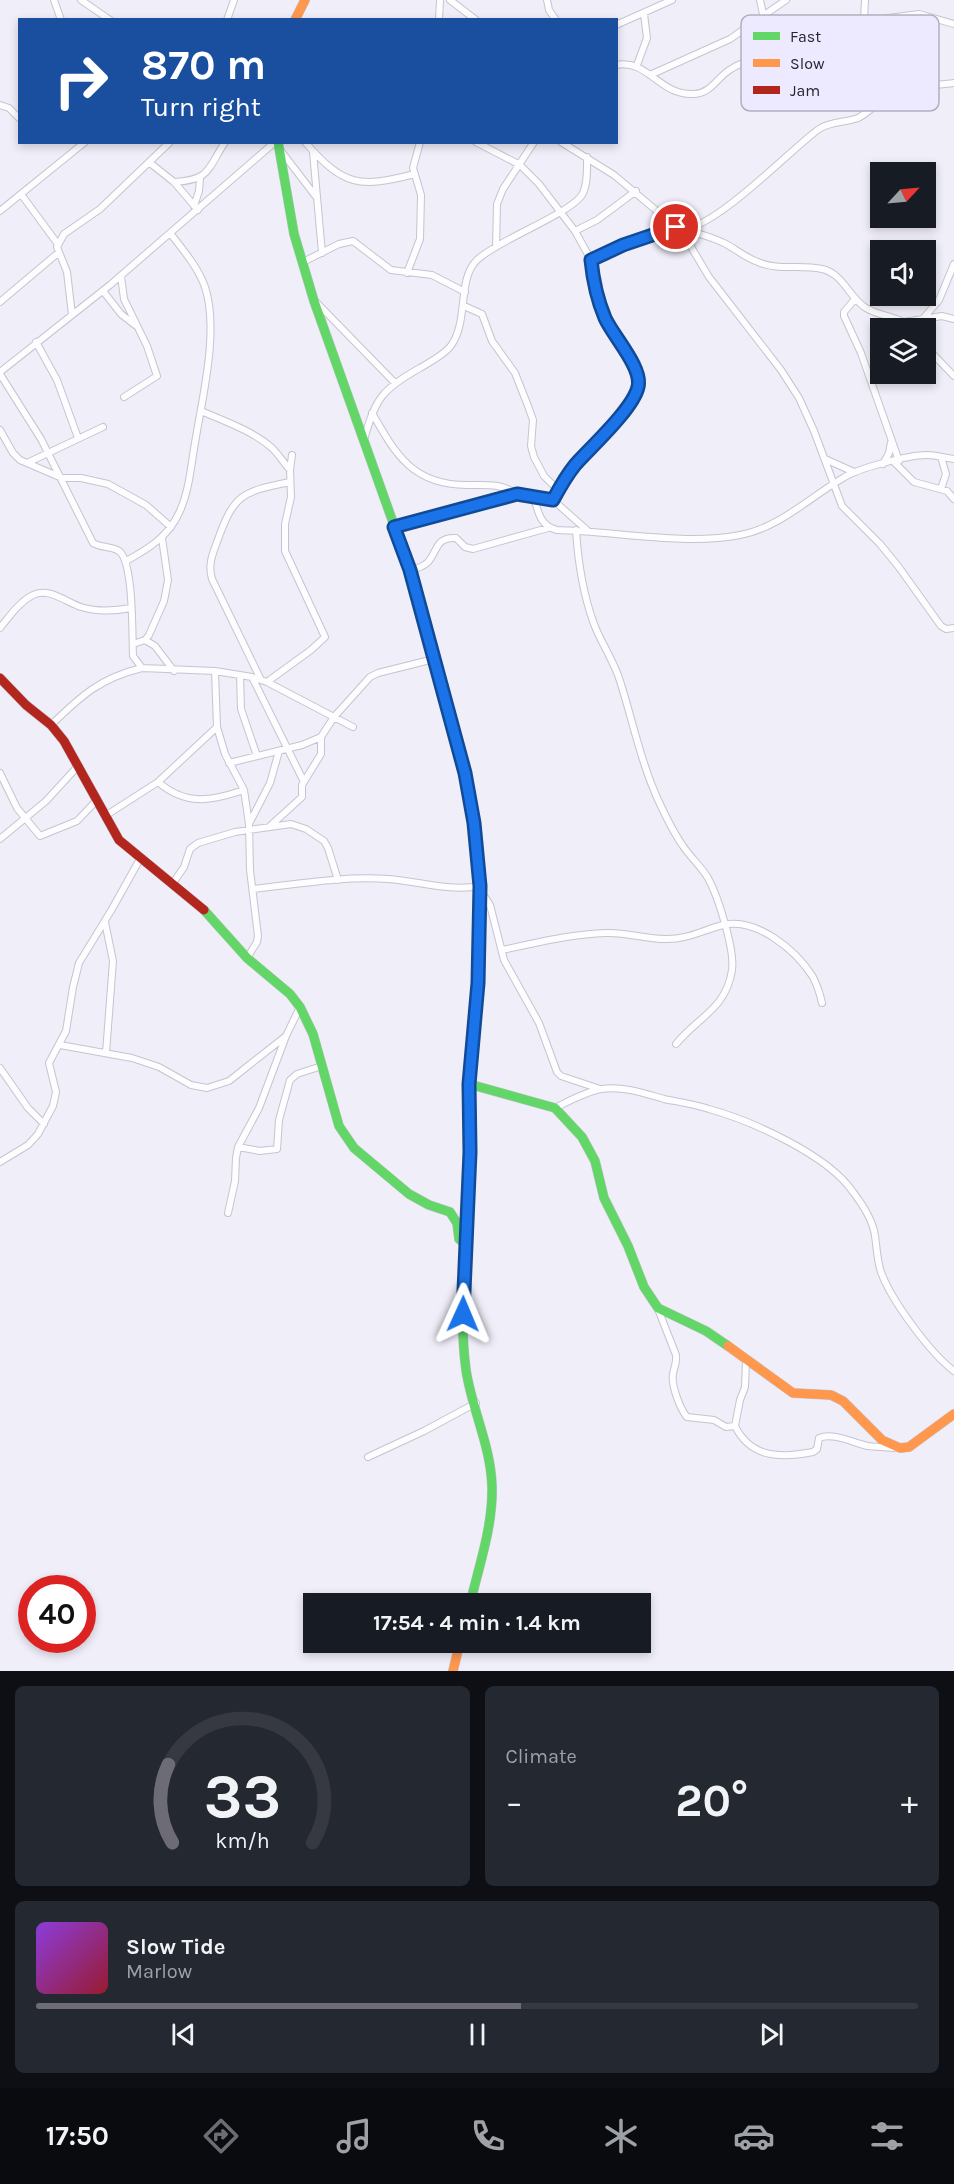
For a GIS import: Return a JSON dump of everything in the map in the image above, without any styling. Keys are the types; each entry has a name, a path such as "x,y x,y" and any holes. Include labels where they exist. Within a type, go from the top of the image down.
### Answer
{"street":[{"path":"54,0 60,18"},
{"path":"81,0 107,18"},
{"path":"227,18 234,0"},
{"path":"296,18 305,0"},
{"path":"440,0 440,18"},
{"path":"450,0 473,18"},
{"path":"547,0 554,18"},
{"path":"618,24 672,0"},
{"path":"760,0 763,14 786,0"},
{"path":"637,65 647,38 644,14"},
{"path":"939,20 954,24"},
{"path":"650,75 730,39 741,31"},
{"path":"618,65 637,65 664,86 685,94 702,93 709,90 729,69 741,64"},
{"path":"939,84 954,83"},
{"path":"0,105 18,116"},
{"path":"591,260 619,246 681,229 708,218 743,195 820,128 860,117 868,111"},
{"path":"0,211 83,144"},
{"path":"57,243 64,234 100,209 168,144"},
{"path":"174,182 200,179 204,176 224,144"},
{"path":"277,144 318,199"},
{"path":"142,668 135,660 130,583 126,561 118,550 93,543 48,452 0,373 121,276 250,162 277,144"},
{"path":"277,144 294,234 314,301 410,570 465,773 474,823 480,888 478,983 469,1084 470,1152 462,1337 466,1365 490,1461 492,1489 489,1520 472,1593"},
{"path":"307,144 335,171 349,180 366,183 384,182 415,174"},
{"path":"407,273 420,238 421,195 414,163 419,144"},
{"path":"480,144 520,165 539,184 575,231 591,260 592,277 600,305 612,332 635,367 639,380 633,398 614,423 566,476 553,500"},
{"path":"496,247 497,204 503,189 533,144"},
{"path":"564,144 636,192 681,229 710,277 799,398 842,506 892,559 933,616 946,629 954,628"},
{"path":"313,151 322,253"},
{"path":"364,441 372,413 381,396 395,383 450,347 464,306 469,270 481,257 496,247 578,201 586,186 587,157"},
{"path":"150,163 174,182 196,208"},
{"path":"196,208 200,179"},
{"path":"575,231 597,220 636,192"},
{"path":"21,194 57,243 58,253 67,272 72,315"},
{"path":"681,229 717,239 759,263 776,267 822,269 831,272 839,277 855,299 866,308 893,318"},
{"path":"126,561 162,538 179,514 187,494 207,377 210,311 205,287 196,269 170,233"},
{"path":"303,262 339,243 353,241 391,270 432,275 465,292"},
{"path":"0,302 58,253"},
{"path":"924,318 939,300 954,268"},
{"path":"121,276 124,299 147,346 157,376 124,397"},
{"path":"103,291 121,314 137,326"},
{"path":"855,299 844,312 844,316 861,353 897,461 914,482 947,490 954,499"},
{"path":"314,301 395,383"},
{"path":"464,306 482,314 492,340 515,373 532,420 531,446 534,457 544,476 558,490"},
{"path":"929,318 942,316 954,319"},
{"path":"36,342 57,380 78,438"},
{"path":"936,357 954,376"},
{"path":"201,411 262,441 273,449 290,470"},
{"path":"372,413 398,455 425,477 433,481 452,484 501,486 517,494 553,500 589,532"},
{"path":"27,463 103,427"},
{"path":"0,430 13,453 20,460 62,478 81,478 108,484 146,504 171,527"},
{"path":"883,464 889,453 891,442"},
{"path":"264,681 311,650 325,637 285,551 285,524 291,497 292,455"},
{"path":"410,570 426,564 435,547 448,538 456,538 465,548 473,549 548,528 687,538 741,535 784,516 854,472 924,455 954,459"},
{"path":"941,457 946,474 941,489"},
{"path":"825,459 854,472"},
{"path":"264,681 209,570 227,513 238,499 261,489 290,482"},
{"path":"394,527 517,494"},
{"path":"534,497 539,515 548,528"},
{"path":"576,530 577,550 587,602 594,624 620,680 635,738 646,768 669,824 683,848 708,878 729,939 732,967 723,999 687,1030 676,1044"},
{"path":"133,644 145,639 158,617 166,590 167,564 162,538"},
{"path":"0,628 27,599 38,593 46,593 81,607 101,610 131,608"},
{"path":"145,639 155,646 174,670"},
{"path":"230,763 279,751 321,737 334,717 370,677 434,659"},
{"path":"51,725 72,703 97,685 113,676 142,668 216,671 252,677 352,727"},
{"path":"216,671 217,728 230,763 244,790 250,827 249,860 258,936 247,958"},
{"path":"240,675 241,709 257,756"},
{"path":"252,677 304,782"},
{"path":"0,678 26,705 51,725 78,766 119,840 199,904 247,958 290,994 300,1007 313,1034 339,1126 354,1148 409,1194 429,1205 450,1212 457,1223 458,1237 465,1244"},
{"path":"105,816 158,782 217,728"},
{"path":"269,827 302,797 301,787 321,754 323,746 321,737"},
{"path":"250,827 270,783 279,751"},
{"path":"0,839 25,819 78,766"},
{"path":"0,773 17,808 38,834 44,836 77,821 96,801"},
{"path":"158,782 176,796 194,799 214,798 244,790"},
{"path":"173,883 184,867 190,849 198,843 250,827 281,825 298,826 324,841 339,880"},
{"path":"0,1161 28,1145 44,1124 56,1098 49,1063 66,1031 79,963 140,859"},
{"path":"253,889 339,880 390,879 465,889 480,888"},
{"path":"480,888 490,904 509,971 530,1004 557,1072 561,1076 601,1089 641,1091 708,1108 767,1132 826,1164 843,1177 868,1214 876,1237 881,1274 888,1288 919,1333 954,1371"},
{"path":"105,922 113,961 106,1053"},
{"path":"502,950 585,934 608,933 680,939 724,925 751,926 779,942 809,972 818,987 822,1003"},
{"path":"228,1213 236,1181 238,1148 259,1108 286,1036 300,1007"},
{"path":"60,1045 132,1058 159,1067 191,1084 207,1089 229,1081 286,1036"},
{"path":"238,1148 260,1151 277,1149 279,1120 290,1080 297,1074 322,1066"},
{"path":"0,1068 28,1108 44,1124"},
{"path":"469,1084 555,1108 590,1149 604,1198 628,1246 644,1287 658,1308 676,1355 677,1363 672,1377 682,1412 693,1419 714,1420 729,1428 735,1426"},
{"path":"555,1108 601,1089"},
{"path":"658,1308 706,1331 793,1393 837,1396 876,1435 895,1448"},
{"path":"746,1361 745,1387 735,1426 748,1445 761,1452 779,1456 813,1452 817,1449 819,1438 822,1436 832,1436 867,1446 902,1449 909,1447 954,1414"},
{"path":"368,1457 424,1431 476,1402"},
{"path":"453,1671 457,1653"}],"traffic: fast":[{"path":"278,144 294,234 314,301 410,570 465,773 474,823 480,886 480,927"},
{"path":"204,910 247,958 290,994 300,1007 313,1034 339,1126 354,1148 409,1194 429,1205 450,1212 457,1223 459,1239 465,1244"},
{"path":"469,1084 555,1108 582,1137 595,1161 604,1198 628,1246 644,1287 658,1308 706,1331 728,1346"},
{"path":"467,1214 463,1292 464,1351 469,1385 488,1457 492,1487 488,1531 473,1593"}],"traffic: slow":[{"path":"296,18 305,0"},
{"path":"728,1346 793,1393 831,1395 843,1401 882,1440 900,1448 909,1447 954,1414"},
{"path":"453,1671 457,1653"}],"traffic: jam":[{"path":"0,678 26,705 51,725 64,741 119,840 204,910"},
{"path":"467,1214 470,1152 469,1084 478,983 480,927"}],"route":[{"path":"463,1314 470,1152 469,1084 478,983 480,886 474,823 465,773 410,570 394,527 517,494 553,500 566,476 614,423 638,388 639,380 635,367 605,319 595,290 591,260 612,249 676,227"}]}
